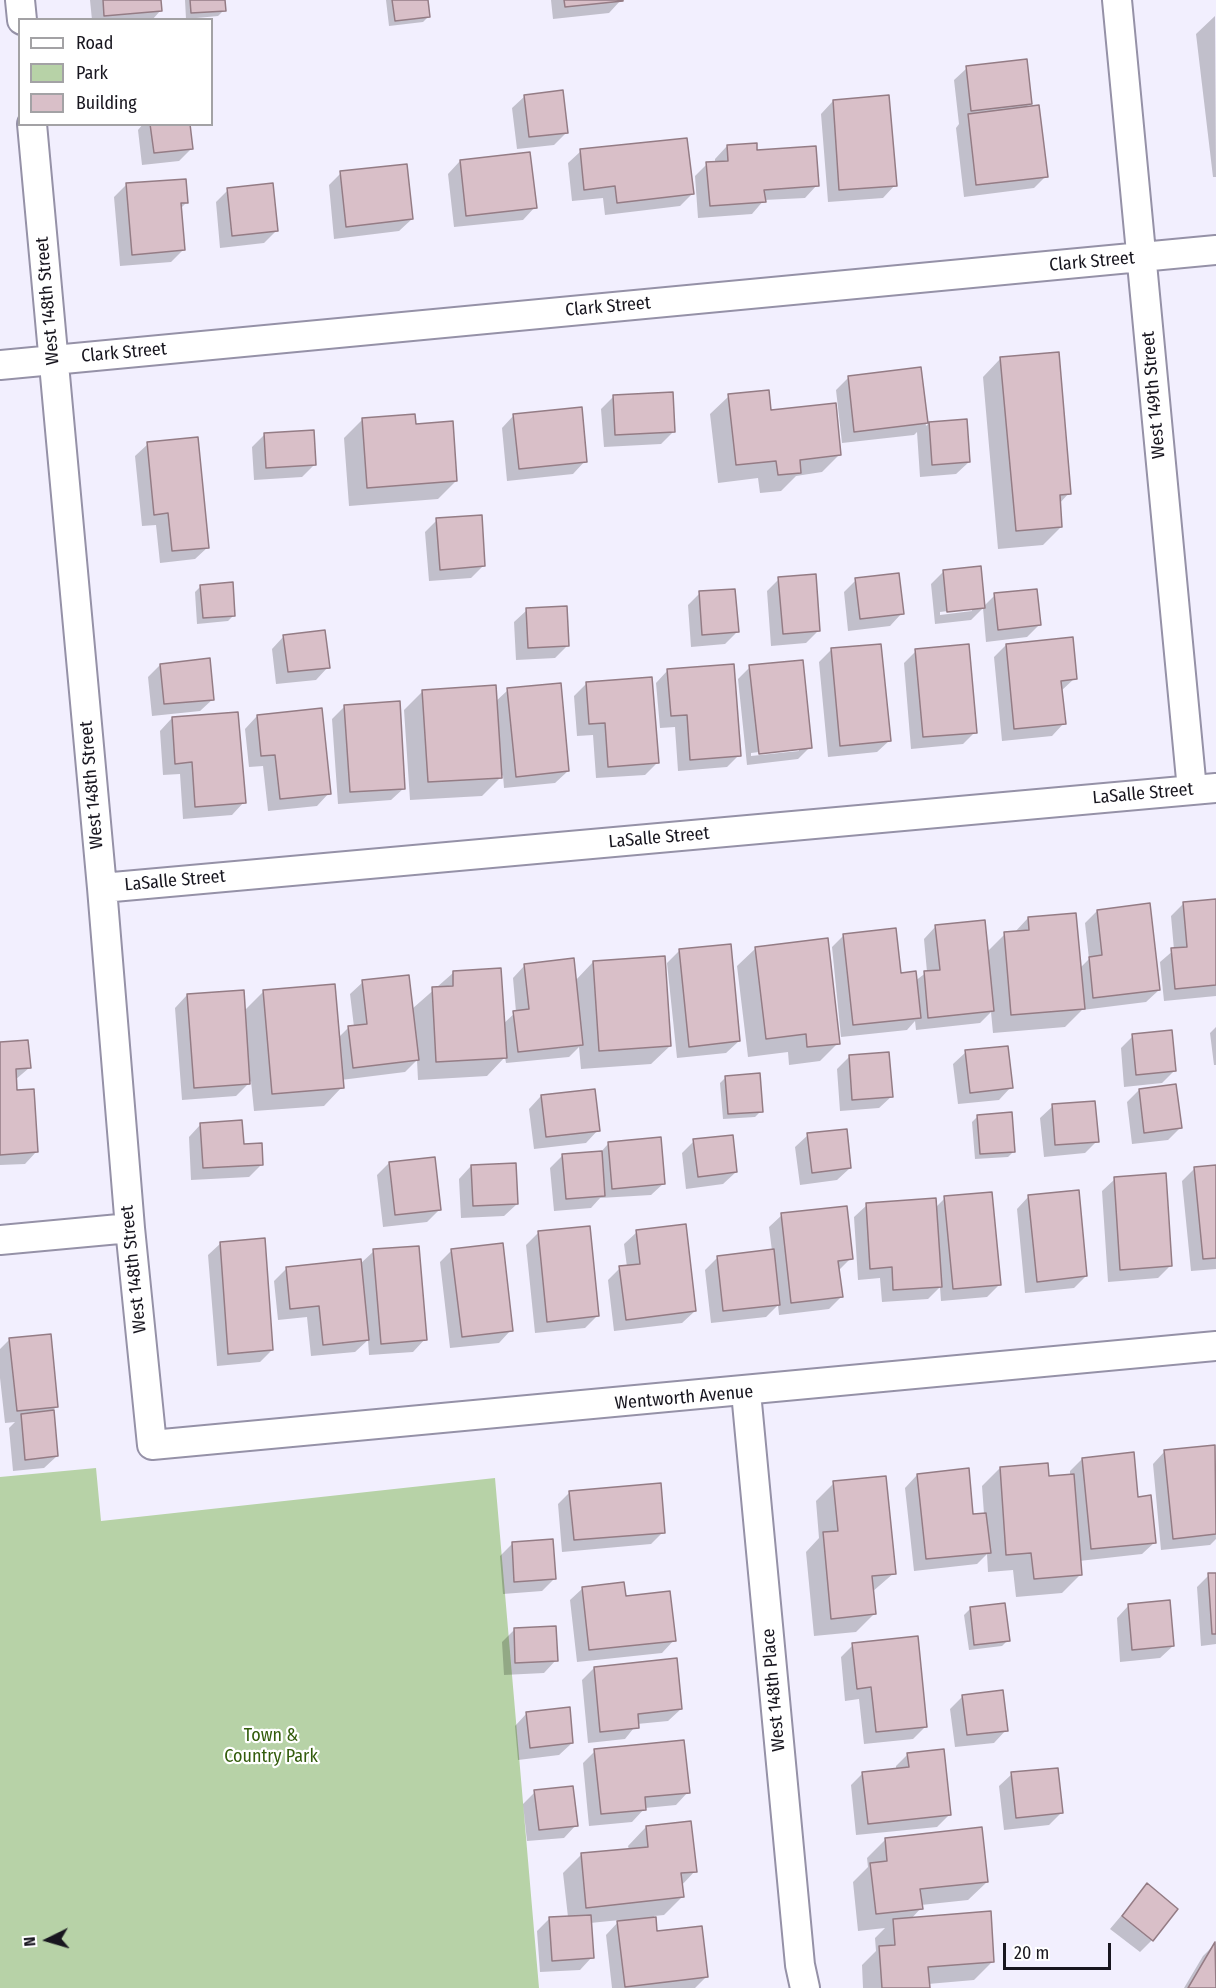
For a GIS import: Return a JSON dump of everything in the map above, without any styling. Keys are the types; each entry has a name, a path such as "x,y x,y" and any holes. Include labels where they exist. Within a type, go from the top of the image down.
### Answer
{"street":[{"path":"20,0 22,18"},
{"name":"West 149th Street","path":"1116,0 1141,257 1204,789"},
{"name":"West 148th Street","path":"32,126 102,888 130,1228 152,1445"},
{"name":"Clark Street","path":"0,365 1216,250"},
{"name":"LaSalle Street","path":"102,888 1204,789"},
{"path":"0,1240 130,1228"},
{"name":"Wentworth Avenue","path":"152,1445 1216,1347"},
{"name":"West 148th Place","path":"746,1392 800,1965 805,1988"}],"green space":[{"name":"Town & Country Park","path":"96,1468 101,1521 495,1478 539,1988 0,1988 0,1477"}],"building":[{"path":"103,0 161,0 162,11 104,16"},
{"path":"190,0 225,0 226,11 191,13"},
{"path":"392,0 428,0 430,17 395,21"},
{"path":"564,0 623,0 623,1 565,7"},
{"path":"1027,59 1032,104 971,111 966,66"},
{"path":"563,90 568,133 529,137 524,95"},
{"path":"889,95 897,186 839,190 833,100"},
{"path":"1039,105 1048,177 976,185 968,114"},
{"path":"150,126 190,126 193,149 154,153"},
{"path":"687,138 694,194 617,203 615,186 584,190 580,149"},
{"path":"757,143 757,150 816,146 819,186 764,190 766,202 710,206 706,162 728,161 727,145"},
{"path":"530,152 537,208 466,216 460,160"},
{"path":"407,164 413,219 346,227 340,171"},
{"path":"186,179 188,203 181,203 185,250 132,255 126,183"},
{"path":"273,183 278,231 232,236 227,188"},
{"path":"1059,352 1071,494 1060,495 1062,527 1016,531 1000,357"},
{"path":"921,367 928,423 854,432 848,376"},
{"path":"769,390 771,410 836,403 841,455 800,460 801,473 778,475 776,461 736,465 728,394"},
{"path":"673,392 675,432 615,435 613,395"},
{"path":"582,407 587,462 519,469 513,414"},
{"path":"415,414 416,424 453,421 457,481 367,488 362,418"},
{"path":"967,419 970,462 932,465 929,422"},
{"path":"314,430 316,465 266,468 264,433"},
{"path":"198,437 209,548 172,551 168,513 154,515 147,442"},
{"path":"482,515 485,566 440,570 436,518"},
{"path":"981,566 985,608 947,612 943,570"},
{"path":"899,573 904,614 860,619 855,578"},
{"path":"816,574 820,631 783,634 778,577"},
{"path":"233,582 235,616 203,618 200,585"},
{"path":"735,589 739,632 702,635 699,591"},
{"path":"1037,589 1041,625 998,630 994,593"},
{"path":"567,606 569,646 528,648 526,608"},
{"path":"325,630 330,668 288,672 283,635"},
{"path":"1073,637 1077,679 1061,681 1066,724 1014,729 1006,644"},
{"path":"881,644 891,741 840,746 831,648"},
{"path":"969,644 977,733 923,737 915,649"},
{"path":"210,658 214,700 164,704 160,664"},
{"path":"803,660 812,748 759,754 749,665"},
{"path":"734,664 741,756 690,760 687,715 671,716 667,669"},
{"path":"652,677 659,763 608,767 605,723 589,724 586,682"},
{"path":"561,683 569,771 516,777 507,688"},
{"path":"496,685 502,778 428,782 422,690"},
{"path":"400,701 405,789 350,792 344,705"},
{"path":"322,708 331,794 280,799 275,755 261,756 257,715"},
{"path":"238,712 246,803 195,807 192,762 175,764 172,717"},
{"path":"1216,899 1216,985 1175,989 1171,948 1187,947 1183,902"},
{"path":"1150,903 1160,990 1093,998 1089,957 1102,955 1097,910"},
{"path":"1076,913 1085,1009 1011,1015 1004,932 1029,930 1028,917"},
{"path":"985,920 994,1011 928,1018 924,971 940,970 935,925"},
{"path":"896,928 901,973 916,971 921,1018 853,1025 843,934"},
{"path":"828,938 840,1044 807,1047 806,1034 766,1039 755,947"},
{"path":"731,944 740,1041 689,1047 679,949"},
{"path":"665,956 671,1046 599,1051 593,961"},
{"path":"574,958 583,1045 518,1052 513,1011 529,1009 524,964"},
{"path":"501,968 507,1058 436,1062 432,987 453,986 453,971"},
{"path":"409,975 419,1060 353,1068 348,1026 367,1024 362,980"},
{"path":"335,984 344,1088 272,1094 263,990"},
{"path":"244,990 250,1084 194,1088 187,994"},
{"path":"1172,1030 1176,1071 1136,1075 1132,1034"},
{"path":"28,1040 31,1068 16,1069 17,1090 34,1089 38,1152 0,1155 0,1042"},
{"path":"1008,1046 1013,1088 970,1093 965,1050"},
{"path":"889,1052 893,1097 852,1100 849,1055"},
{"path":"760,1073 763,1112 728,1114 725,1076"},
{"path":"1176,1084 1182,1128 1144,1133 1139,1089"},
{"path":"595,1089 600,1131 546,1137 541,1095"},
{"path":"1095,1101 1099,1142 1055,1145 1052,1104"},
{"path":"1012,1112 1015,1152 980,1154 977,1115"},
{"path":"242,1120 244,1144 262,1143 263,1165 203,1168 200,1123"},
{"path":"847,1129 851,1168 812,1173 807,1133"},
{"path":"733,1135 737,1172 698,1177 693,1139"},
{"path":"661,1137 665,1184 612,1189 608,1142"},
{"path":"602,1151 605,1196 566,1199 562,1154"},
{"path":"435,1157 441,1210 395,1215 389,1162"},
{"path":"516,1163 518,1204 473,1206 471,1165"},
{"path":"1216,1165 1216,1258 1203,1259 1194,1167"},
{"path":"1166,1173 1172,1266 1120,1270 1114,1177"},
{"path":"1079,1190 1087,1276 1037,1282 1028,1195"},
{"path":"992,1192 1001,1285 953,1289 944,1196"},
{"path":"936,1198 942,1287 893,1290 892,1267 870,1269 866,1203"},
{"path":"847,1206 853,1259 838,1261 843,1297 791,1303 781,1213"},
{"path":"686,1224 696,1311 626,1320 619,1266 640,1264 636,1230"},
{"path":"590,1226 599,1316 547,1322 538,1231"},
{"path":"265,1238 273,1350 228,1354 220,1242"},
{"path":"503,1243 513,1331 462,1337 451,1249"},
{"path":"419,1246 427,1340 381,1344 373,1249"},
{"path":"774,1249 780,1305 723,1311 717,1256"},
{"path":"361,1259 369,1340 323,1345 319,1306 290,1309 286,1267"},
{"path":"51,1334 58,1407 17,1411 9,1338"},
{"path":"54,1410 58,1456 25,1460 21,1414"},
{"path":"1215,1445 1216,1534 1173,1539 1164,1450"},
{"path":"1134,1452 1138,1497 1151,1495 1156,1543 1091,1549 1082,1458"},
{"path":"1048,1463 1049,1476 1074,1474 1082,1575 1034,1579 1031,1553 1006,1555 1000,1467"},
{"path":"969,1468 973,1514 986,1513 991,1553 926,1559 917,1474"},
{"path":"886,1476 896,1574 872,1576 876,1614 831,1619 823,1532 838,1531 833,1481"},
{"path":"661,1483 665,1533 574,1540 569,1491"},
{"path":"553,1539 556,1579 514,1582 512,1542"},
{"path":"1208,1573 1216,1573 1216,1634 1212,1634"},
{"path":"624,1582 626,1596 670,1591 676,1641 589,1650 582,1587"},
{"path":"1170,1600 1174,1646 1132,1650 1128,1604"},
{"path":"1005,1603 1010,1641 974,1645 970,1607"},
{"path":"556,1626 558,1661 515,1663 514,1628"},
{"path":"918,1636 927,1727 876,1732 871,1687 857,1689 852,1643"},
{"path":"677,1658 682,1709 638,1714 639,1728 600,1732 594,1667"},
{"path":"1003,1690 1008,1731 967,1735 962,1695"},
{"path":"570,1707 573,1743 530,1748 526,1712"},
{"path":"684,1740 690,1793 645,1797 646,1810 601,1814 594,1749"},
{"path":"944,1749 951,1815 868,1824 862,1772 909,1767 907,1753"},
{"path":"1058,1768 1063,1813 1016,1818 1011,1772"},
{"path":"573,1786 578,1826 539,1830 534,1790"},
{"path":"691,1821 697,1872 681,1873 684,1897 586,1908 581,1853 648,1847 646,1826"},
{"path":"982,1827 988,1882 920,1889 923,1909 876,1914 870,1863 887,1861 885,1838"},
{"path":"1147,1883 1178,1909 1153,1941 1122,1916"},
{"path":"991,1911 994,1962 928,1967 930,1988 882,1988 879,1946 895,1945 893,1919"},
{"path":"591,1915 594,1958 552,1961 549,1917"},
{"path":"656,1917 657,1931 702,1926 708,1977 625,1987 617,1921"},
{"path":"1215,1942 1216,1988 1188,1988"}]}
